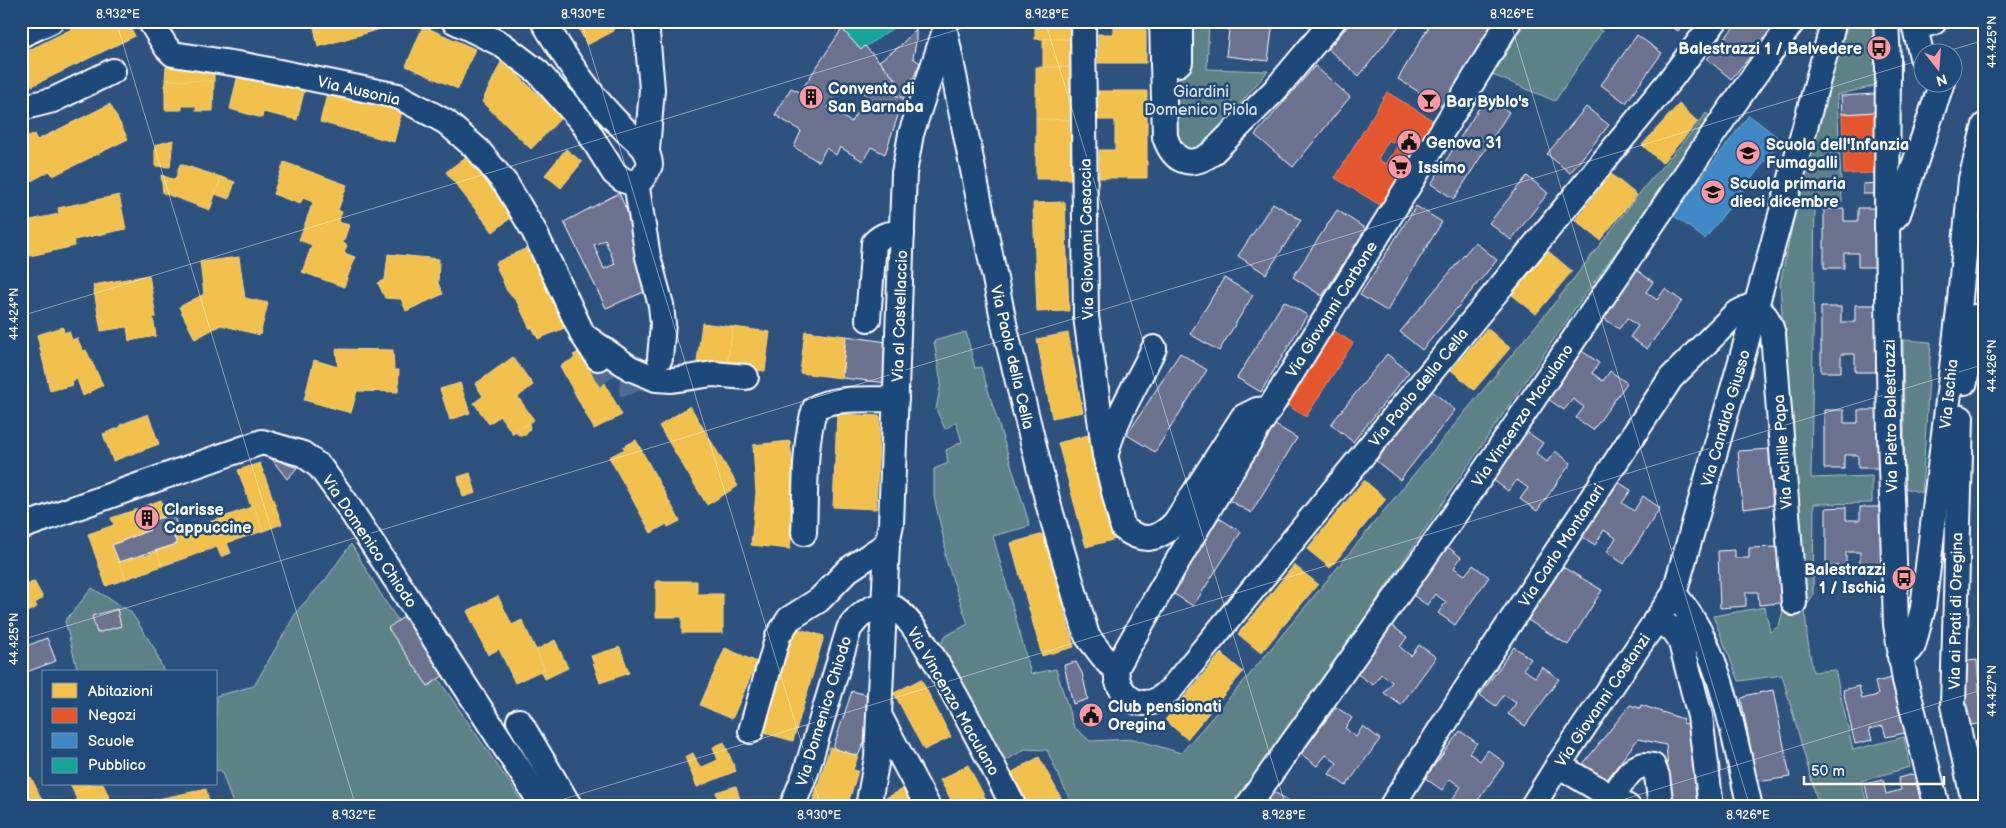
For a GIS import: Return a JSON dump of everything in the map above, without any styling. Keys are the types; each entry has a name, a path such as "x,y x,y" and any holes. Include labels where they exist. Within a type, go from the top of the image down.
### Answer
{"street":[{"path":"21,36 51,21"},
{"name":"Via Ausonia","path":"150,21 166,47 173,54 244,65 398,96 446,122 478,150 506,184 534,231 583,335 598,358"},
{"path":"454,21 501,44 538,72 583,123 617,176 626,181 636,182 645,176 649,169 650,160 647,150 652,89 648,33 644,21"},
{"path":"543,21 558,46 609,115 647,150"},
{"name":"Via Giovanni Casaccia","path":"1082,21 1086,316 1106,455 1123,528 1143,538 1151,538 1167,531 1175,523 1243,417 1257,410 1269,409"},
{"path":"1162,21 1165,137 1168,148 1177,158 1183,161 1197,161 1211,154 1275,90 1333,21"},
{"path":"1163,64 1178,64 1180,62 1180,21"},
{"name":"Via Giovanni Carbone","path":"1117,667 1269,409 1442,132 1508,21"},
{"name":"Via Paolo della Cella","path":"944,26 1006,333 1048,502 1087,636 1108,663 1117,667 1116,676 1123,692 1136,701 1145,703 1155,701 1164,696 1664,88 1715,21"},
{"name":"Via Vincenzo Maculano","path":"1247,807 1460,507 1724,118 1794,21"},
{"name":"Via Candido Giusso","path":"1674,594 1834,21"},
{"name":"Via Pietro Balestrazzi","path":"1886,21 1888,59 1887,224 1890,445 1896,624 1900,658 1937,807"},
{"path":"1919,42 1916,28 1934,22"},
{"name":"Via al Castellaccio","path":"884,606 887,544 891,524 904,173 911,134 944,26"},
{"path":"21,108 53,100 113,70"},
{"path":"1887,224 1898,214 1939,92"},
{"name":"Via Ischia","path":"1900,658 1913,646 1923,608 1958,310 1971,179 1985,125"},
{"path":"636,182 648,257 661,305 663,324 660,358"},
{"name":"Via al Castellaccio","path":"868,319 874,243 880,236 888,233 902,234"},
{"name":"Via Carlo Montanari","path":"1392,807 1462,696 1672,378 1735,314 1744,308 1755,308"},
{"name":"Via Achille Papa","path":"1755,308 1763,312 1768,319 1773,334 1794,602"},
{"name":"Via ai Prati di Oregina","path":"1975,317 1962,407 1953,705 1975,807"},
{"name":"Via Ausonia","path":"583,335 630,368 656,379 672,380 713,374 746,376"},
{"name":"Via Giovanni Casaccia","path":"1106,455 1111,436 1124,404 1138,382 1154,348"},
{"name":"Via al Castellaccio","path":"804,533 808,444 811,419 815,408 822,404 834,402 896,398"},
{"name":"Via Domenico Chiodo","path":"21,527 262,442 302,454 320,467 344,500 544,807"},
{"path":"751,731 778,636 789,619 819,600 848,570 887,544"},
{"path":"1674,594 1688,609 1707,644 1725,700 1750,807"},
{"name":"Via Giovanni Costanzi","path":"1532,807 1558,765 1674,594"},
{"path":"868,807 876,758 884,606"},
{"name":"Via Vincenzo Maculano","path":"884,606 898,611 907,619 939,667 1014,807"},
{"name":"Via Domenico Chiodo","path":"792,807 806,772 849,629 863,613 873,608 884,606"},
{"path":"1655,621 1673,629 1680,639 1700,716 1711,807"},
{"path":"879,715 928,807"},
{"path":"520,721 570,807"},
{"path":"1558,765 1621,802 1633,768 1644,764 1652,766 1657,776 1662,807"}],"green space":[{"name":"Giardini Domenico Piola","path":"1170,21 1209,21 1207,69 1268,71 1206,144 1194,149 1183,148 1175,143"},
{"path":"1526,21 1586,21 1602,31 1555,101 1493,75"},
{"path":"1846,21 1875,21 1878,85 1837,95 1842,202 1815,204 1811,478 1872,476 1872,503 1814,504 1813,595 1808,604 1800,605 1780,284 1810,142"},
{"path":"1706,113 1713,119 1578,304 1236,807 1073,807 1047,750 1025,749 1002,763 940,648 944,637 968,624 945,557 945,545 934,497 934,469 948,463 946,450 962,442 956,422 945,429 936,409 941,383 934,341 966,332 975,368 981,367 1030,526 993,536 1031,674 1056,669 1074,727 1090,741 1134,739 1181,753 1250,674 1561,295 1646,185 1698,125"},
{"path":"1903,340 1931,342 1922,493 1905,488"},
{"path":"351,544 385,601 526,807 234,807 221,770 218,771 218,695 254,686 297,611 326,579"},
{"path":"92,588 131,612 154,648 163,670 77,670 65,621"},
{"path":"1784,606 1793,609 1805,608 1813,672 1835,670 1853,750 1904,737 1910,767 1861,781 1868,807 1819,807 1782,675 1739,681 1713,616 1765,607 1770,632 1779,626"}],"building: Abitazioni":[{"path":"88,21 127,21 135,36 32,86 21,63 21,54"},
{"path":"312,21 319,21 321,31 315,32"},
{"path":"319,21 385,21 387,27 318,47 315,32 321,31"},
{"path":"581,21 610,21 614,31 587,45 578,27 583,25"},
{"path":"1035,21 1074,21 1074,39 1035,39"},
{"path":"1113,21 1146,21 1146,63 1098,63 1098,34 1113,34"},
{"path":"423,26 475,49 458,89 406,66"},
{"path":"1043,39 1071,39 1070,67 1043,67"},
{"path":"502,60 562,117 531,149 482,102"},
{"path":"166,67 214,69 214,81 165,80"},
{"path":"1036,67 1074,67 1074,120 1036,119"},
{"path":"238,74 306,84 297,120 263,112 262,118 230,109"},
{"path":"165,80 214,81 213,111 196,111 196,106 182,106 182,110 165,110"},
{"path":"328,90 403,107 394,142 320,122"},
{"path":"1098,91 1147,91 1147,178 1099,178 1099,150 1115,150 1115,120 1098,120"},
{"path":"110,104 128,139 53,176 50,171 31,181 21,161 21,140 34,134 37,140"},
{"path":"1679,104 1698,122 1662,163 1642,145"},
{"path":"1036,119 1074,120 1074,179 1036,179"},
{"path":"173,140 170,167 155,166 155,145"},
{"path":"566,149 582,162 561,188 545,175"},
{"path":"471,153 517,213 493,232 446,172"},
{"path":"284,162 347,185 338,210 342,212 338,222 349,225 343,243 347,245 344,253 355,257 344,287 302,272 312,245 299,240 313,202 303,198 300,204 273,194"},
{"path":"180,164 221,177 210,210 163,193 161,175 175,180"},
{"path":"1611,174 1637,195 1600,240 1575,220"},
{"path":"221,177 235,182 229,199 215,194"},
{"path":"119,195 126,229 74,240 75,246 21,258 21,222 59,214 58,208"},
{"path":"1065,202 1069,311 1037,312 1033,203"},
{"path":"531,246 567,327 538,339 532,327 530,329 517,302 507,291 495,263"},
{"path":"1548,251 1572,271 1536,314 1512,295"},
{"path":"388,254 439,259 438,283 443,294 406,311 401,299 385,298 378,283 385,280"},
{"path":"239,257 245,298 268,303 260,335 221,325 195,339 179,307 204,294 200,262"},
{"path":"149,275 156,317 153,317 156,336 129,341 127,327 101,331 93,285"},
{"path":"702,323 733,327 727,366 697,362"},
{"path":"63,327 64,333 69,331 72,340 77,338 83,351 86,350 103,385 83,396 77,379 72,381 73,385 50,391 37,335"},
{"path":"733,327 770,332 765,371 727,366"},
{"path":"1487,328 1510,348 1474,390 1451,370"},
{"path":"805,331 846,336 842,378 800,373"},
{"path":"1068,333 1083,412 1052,418 1037,339"},
{"path":"586,348 622,415 594,429 560,366 575,358 573,355"},
{"path":"336,349 393,350 394,370 399,370 398,392 357,391 351,413 304,400 314,360 338,367"},
{"path":"513,357 533,385 518,397 534,420 513,434 500,416 489,424 474,403 483,396 475,384"},
{"path":"460,383 470,413 450,420 440,389"},
{"path":"690,406 738,486 707,505 659,426"},
{"path":"148,414 159,444 113,461 103,434"},
{"path":"837,414 880,416 876,509 833,507"},
{"path":"529,423 530,428 526,435 519,435 515,432"},
{"path":"1088,435 1116,539 1086,547 1058,443"},
{"path":"636,440 680,521 668,527 667,524 651,533 609,457 625,449 623,447"},
{"path":"790,441 796,496 790,549 751,545 756,493 753,445"},
{"path":"260,463 282,524 263,531 254,506 251,507 238,470"},
{"path":"470,473 476,493 463,497 458,477"},
{"path":"1364,480 1386,499 1330,568 1307,549"},
{"name":"Clarisse Cappuccine","path":"161,500 164,507 171,505 173,514 147,522 150,530 140,534 132,511"},
{"path":"254,506 263,531 227,543 231,553 221,557 217,547 162,566 157,551 177,544 173,535"},
{"path":"132,511 140,534 112,545 126,579 106,586 88,534 114,525 111,518"},
{"path":"1044,534 1074,647 1042,656 1011,543"},
{"path":"157,551 162,566 126,579 119,562 144,553 145,556"},
{"path":"1294,565 1318,584 1261,653 1238,634"},
{"path":"34,581 43,598 35,603 37,607 21,615 21,589"},
{"path":"656,581 697,581 697,594 723,594 723,633 682,633 682,617 656,617"},
{"path":"498,596 512,625 522,620 545,669 515,683 499,649 488,655 467,611"},
{"path":"788,626 824,636 793,741 757,731"},
{"path":"555,640 568,668 545,679 540,671 545,669 536,650"},
{"path":"620,647 629,673 600,683 591,656"},
{"path":"725,648 757,662 732,719 700,705"},
{"path":"1221,653 1243,672 1187,739 1165,720"},
{"path":"921,679 951,737 924,750 894,693"},
{"path":"724,742 736,771 697,787 685,757 693,753 700,768 718,760 713,747"},
{"path":"830,747 858,756 853,770 858,771 847,807 811,807"},
{"path":"1039,757 1066,807 1027,807 1009,774"},
{"path":"968,765 990,807 955,807 940,780"},
{"path":"31,777 45,807 21,807 21,782"},
{"path":"71,786 89,786 74,793"},
{"path":"89,786 104,786 112,803 110,804 111,807 80,807 74,793"},
{"path":"736,786 742,806 721,807 716,792"},
{"path":"909,786 919,807 883,807 880,801"},
{"path":"206,789 210,807 154,807 153,800"}],"building: Negozi":[{"path":"1387,92 1437,123 1385,208 1335,178","holes":["1389,140 1398,145 1386,164 1378,159"]},
{"path":"1875,112 1877,173 1844,174 1842,114"},
{"path":"1331,329 1353,343 1306,417 1284,403"}],"building: Scuole":[{"path":"1749,115 1781,140 1705,239 1673,215"}],"building: Pubblico":[{"path":"852,21 902,22 861,50 842,29"}],"building: Altro":[{"path":"1230,21 1273,21 1268,61 1226,56"},
{"path":"1352,21 1403,21 1359,76 1328,49"},
{"path":"1432,21 1488,21 1495,25 1445,108 1398,79"},
{"path":"1664,21 1685,21 1678,31"},
{"path":"1739,21 1781,21 1731,79 1707,59"},
{"name":"Convento di San Barnaba","path":"842,29 861,50 865,46 897,81 889,93 904,98 885,154 871,147 863,161 840,147 836,155 826,148 819,162 794,147 801,131 775,115 791,88 800,92","holes":["845,82 867,95 851,122 828,108"]},
{"path":"916,29 913,58 920,63 904,98 889,93 897,81 879,61 899,47"},
{"path":"1637,35 1662,53 1626,103 1601,85"},
{"path":"1315,66 1350,97 1293,167 1255,135"},
{"path":"1875,94 1875,112 1842,114 1841,96"},
{"path":"1486,97 1509,112 1454,199 1431,184"},
{"path":"1586,107 1609,125 1570,173 1547,154"},
{"path":"1527,176 1548,193 1511,240 1489,223"},
{"path":"1878,183 1878,194 1863,194 1863,184"},
{"path":"619,193 630,218 644,292 606,308 564,222","holes":["605,240 615,264 604,269 594,245"]},
{"path":"1273,203 1301,220 1266,274 1238,256"},
{"path":"1416,206 1442,222 1387,311 1360,295"},
{"path":"1858,208 1879,208 1879,267 1858,267 1858,253 1844,253 1844,268 1824,268 1824,209 1844,209 1844,221 1858,221"},
{"path":"1337,210 1366,229 1322,296 1293,277"},
{"path":"1475,242 1497,260 1422,350 1400,332"},
{"path":"1637,270 1653,282 1646,292 1657,300 1665,289 1682,301 1647,349 1630,337 1638,326 1627,318 1619,329 1602,317"},
{"path":"1224,278 1253,295 1219,351 1190,334"},
{"path":"1284,301 1307,315 1261,392 1237,378"},
{"path":"1855,305 1876,305 1876,372 1855,372 1855,354 1841,354 1841,372 1821,372 1821,307 1841,307 1841,322 1855,322"},
{"path":"846,336 893,343 888,383 842,378"},
{"path":"1582,351 1599,363 1592,373 1603,381 1610,371 1627,383 1593,430 1576,418 1584,407 1573,399 1564,410 1548,399"},
{"path":"1180,353 1207,370 1155,452 1127,435"},
{"path":"1387,354 1409,372 1353,442 1331,424"},
{"path":"1432,391 1455,410 1400,480 1376,461"},
{"path":"1824,410 1844,410 1844,423 1858,423 1858,410 1879,410 1879,468 1858,468 1858,455 1844,455 1844,469 1824,469"},
{"path":"1272,423 1297,438 1251,513 1227,499"},
{"path":"1527,432 1543,443 1536,453 1547,462 1555,451 1571,463 1537,511 1520,499 1528,488 1517,480 1508,491 1492,479"},
{"path":"1770,449 1774,505 1743,509 1738,451"},
{"path":"271,458 297,468 287,479"},
{"path":"1613,479 1631,490 1622,503 1634,511 1643,496 1660,508 1624,564 1607,552 1616,538 1604,530 1595,545 1578,534"},
{"path":"1846,507 1846,520 1860,520 1860,507 1881,507 1881,565 1860,566 1860,552 1846,552 1846,566 1826,566 1826,508"},
{"path":"173,514 180,532 173,535 177,544 119,562 112,545 150,530 147,522"},
{"path":"1219,518 1241,532 1193,606 1171,592"},
{"path":"1445,545 1461,557 1454,568 1465,575 1473,565 1489,577 1455,625 1438,613 1446,602 1435,594 1427,605 1410,593"},
{"path":"1777,547 1781,603 1759,605 1758,592 1746,592 1746,606 1720,608 1718,551 1735,550 1735,558 1749,558 1749,548"},
{"path":"1561,566 1602,590 1568,645 1528,620"},
{"path":"117,609 121,626 97,633 92,616"},
{"path":"409,613 449,672 428,686 388,628"},
{"path":"1391,625 1407,637 1400,647 1411,656 1419,645 1436,657 1401,705 1384,693 1392,682 1381,674 1373,685 1356,673"},
{"path":"47,638 56,661 21,674 21,648"},
{"path":"1514,647 1531,659 1523,669 1535,677 1542,667 1559,679 1525,726 1508,714 1516,703 1504,695 1496,706 1480,695"},
{"path":"1977,660 1980,701 1985,700 1985,723 1964,726 1959,662"},
{"path":"1076,662 1082,673 1088,699 1073,704 1064,665"},
{"path":"1892,678 1905,733 1886,737 1883,726 1869,729 1872,740 1855,744 1843,690 1859,686 1862,699 1878,695 1875,682"},
{"path":"1773,690 1790,777 1764,781 1757,780 1741,699 1748,695"},
{"path":"852,691 868,695 865,740 858,756 833,748"},
{"path":"1630,705 1640,708 1641,705 1683,719 1683,723 1694,726 1700,807 1671,807 1666,745 1638,739 1605,782 1583,764"},
{"path":"1336,707 1352,718 1345,728 1356,737 1363,726 1380,739 1346,786 1329,774 1337,763 1326,755 1317,766 1301,754"},
{"path":"1460,731 1477,743 1469,753 1480,761 1488,750 1505,763 1473,807 1466,807 1453,798 1461,787 1450,779 1442,790 1425,778"},
{"path":"1914,774 1922,807 1870,807 1865,784 1883,780 1886,794 1901,790 1898,778"},
{"path":"1271,790 1289,801 1285,807 1260,807"}],"tunnel":[{"path":"598,358 608,377 617,384 637,379 650,371 658,363"}],"place":[{"name":"Balestrazzi 1 / Belvedere","path":"1879,48"},
{"name":"Convento di San Barnaba","path":"811,97"},
{"name":"Bar Byblo's","path":"1429,101"},
{"name":"Genova 31","path":"1409,142"},
{"name":"Scuola dell'Infanzia Fumagalli","path":"1748,153"},
{"name":"Issimo","path":"1400,167"},
{"name":"Scuola primaria dieci dicembre","path":"1713,192"},
{"name":"Clarisse Cappuccine","path":"147,518"},
{"name":"Balestrazzi 1 / Ischia","path":"1904,578"},
{"name":"Club pensionati Oregina","path":"1091,715"}]}
